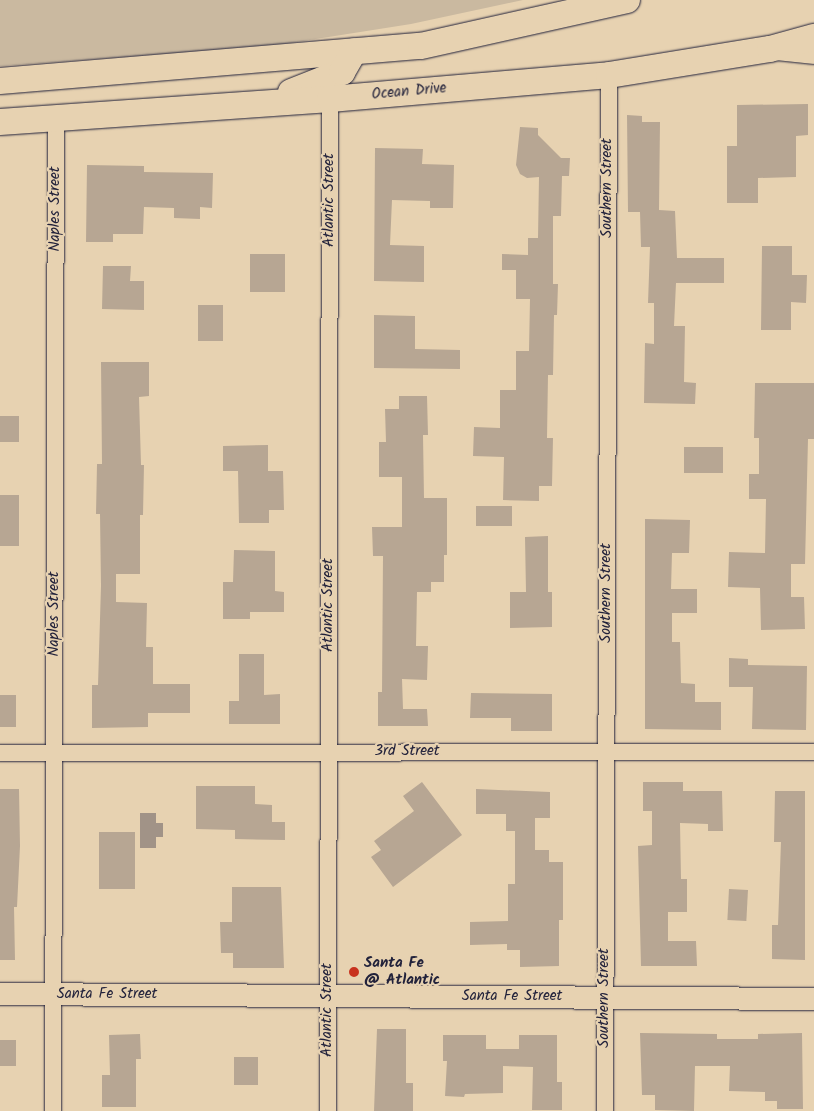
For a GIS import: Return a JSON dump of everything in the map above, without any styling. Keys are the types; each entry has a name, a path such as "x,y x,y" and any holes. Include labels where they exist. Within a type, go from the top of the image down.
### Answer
{"main road":[{"path":"0,81 421,46 627,0"},
{"name":"Ocean Drive","path":"0,122 330,99 609,74 770,49 814,37"},
{"path":"770,49 814,53"},
{"path":"252,104 321,82 342,72 354,51"},
{"name":"Santa Fe Street","path":"0,994 814,999"}],"street":[{"name":"Southern Street","path":"605,1111 609,74"},
{"name":"Atlantic Street","path":"328,1111 330,99"},
{"name":"Naples Street","path":"53,1111 56,117"},
{"name":"3rd Street","path":"0,753 814,752"}],"shaded area":[{"path":"0,0 523,0 411,24 265,47 0,66"},
{"path":"140,813 156,813 156,823 163,823 163,837 156,837 156,848 140,848"}],"building":[{"path":"808,104 808,135 796,136 796,177 758,178 758,203 727,203 727,146 737,146 737,105"},
{"path":"627,115 642,116 642,122 660,122 659,210 675,211 677,258 724,258 724,283 676,283 674,326 685,326 684,382 696,383 695,404 644,403 645,343 654,344 654,303 648,303 650,247 641,247 640,212 628,212"},
{"path":"520,127 538,128 538,135 561,158 570,158 569,176 562,176 561,216 553,216 553,284 558,284 557,315 554,315 553,375 548,375 547,438 553,438 552,486 539,486 539,501 503,500 504,457 473,456 474,427 500,428 500,390 516,390 516,351 529,351 530,299 516,299 516,270 502,270 502,254 528,255 528,238 538,238 539,177 527,178 520,174 516,165"},
{"path":"375,148 423,149 422,164 454,165 453,208 430,208 430,201 392,200 390,245 424,246 424,282 374,281"},
{"path":"87,165 144,166 144,172 213,173 212,208 200,207 200,219 174,218 174,208 144,207 143,234 113,234 113,242 86,242"},
{"path":"762,246 792,246 792,275 807,275 806,303 791,302 791,330 761,330"},
{"path":"250,254 285,254 285,292 250,292"},
{"path":"103,266 131,266 130,281 144,281 144,310 102,309"},
{"path":"198,305 223,305 223,341 198,341"},
{"path":"374,315 415,316 415,349 460,350 460,369 374,368"},
{"path":"101,362 149,362 149,396 139,397 141,465 144,465 143,515 140,515 140,574 116,574 116,602 147,603 146,647 153,647 153,684 190,684 190,713 148,713 148,727 92,728 92,685 98,685 101,586 100,514 96,514 97,464 102,464"},
{"path":"755,383 814,383 814,439 808,439 805,564 791,564 791,597 804,597 805,629 761,630 760,588 728,587 729,552 765,553 766,499 749,499 749,474 759,474 759,438 754,438"},
{"path":"399,396 427,396 428,435 423,435 424,498 447,498 447,555 444,555 444,582 431,582 431,592 417,592 416,646 428,646 427,680 402,679 403,709 427,709 428,726 378,726 378,692 382,692 383,556 373,556 372,527 402,527 402,477 379,477 379,442 386,442 385,409 399,409"},
{"path":"0,416 19,416 19,442 0,442"},
{"path":"268,445 268,471 283,471 284,510 269,510 269,523 239,523 238,471 223,471 223,446"},
{"path":"684,447 723,447 723,473 684,473"},
{"path":"0,495 19,495 19,546 0,546"},
{"path":"476,506 512,506 512,526 476,526"},
{"path":"645,519 690,520 689,553 672,553 671,589 697,589 697,613 672,613 672,642 680,642 681,683 695,684 695,702 721,702 721,730 645,729"},
{"path":"548,536 548,592 552,592 552,627 510,628 510,592 526,592 525,537"},
{"path":"234,550 275,551 275,591 284,592 284,612 250,612 250,619 223,619 223,582 233,582"},
{"path":"239,654 264,654 264,695 280,694 280,724 229,724 229,701 239,701"},
{"path":"729,658 748,659 748,665 807,666 806,730 752,729 753,687 729,687"},
{"path":"471,693 552,694 552,731 511,731 511,718 470,718"},
{"path":"0,695 16,695 16,727 0,727"},
{"path":"422,782 462,835 393,887 371,857 381,850 374,841 414,811 403,796"},
{"path":"643,782 683,782 683,791 722,791 723,831 708,831 708,824 680,823 681,879 687,879 687,912 668,912 668,941 696,941 697,966 641,966 638,846 652,845 652,811 643,811"},
{"path":"196,786 255,786 255,804 272,805 272,822 285,822 285,840 235,839 235,830 196,829"},
{"path":"0,789 19,789 20,846 17,907 14,907 15,960 0,960"},
{"path":"476,789 550,792 550,818 535,818 535,850 549,850 549,862 563,862 563,920 559,920 559,966 520,967 520,950 507,950 507,944 470,945 470,922 508,921 508,884 515,884 515,831 506,831 506,814 476,814"},
{"path":"775,791 805,791 805,960 772,959 772,925 778,925 781,842 774,842"},
{"path":"99,832 135,832 135,889 99,889"},
{"path":"232,887 281,887 284,968 233,968 233,953 221,953 220,922 232,922"},
{"path":"729,889 748,890 746,921 727,920"},
{"path":"377,1029 406,1029 406,1083 413,1083 413,1111 374,1111"},
{"path":"640,1033 717,1034 717,1039 758,1039 758,1034 802,1033 803,1109 777,1109 777,1101 765,1101 765,1092 729,1091 730,1066 695,1066 694,1111 655,1110 655,1095 642,1095"},
{"path":"140,1034 141,1059 136,1059 136,1107 102,1107 102,1075 110,1075 109,1035"},
{"path":"443,1035 486,1035 486,1049 519,1049 519,1035 557,1035 557,1082 562,1082 562,1110 532,1110 533,1067 503,1066 503,1093 465,1094 464,1097 445,1096 447,1061 443,1061"},
{"path":"0,1040 16,1040 16,1066 0,1066"},
{"path":"234,1057 258,1057 258,1085 234,1085"}],"place":[{"name":"Santa Fe @ Atlantic","path":"354,972"}]}
